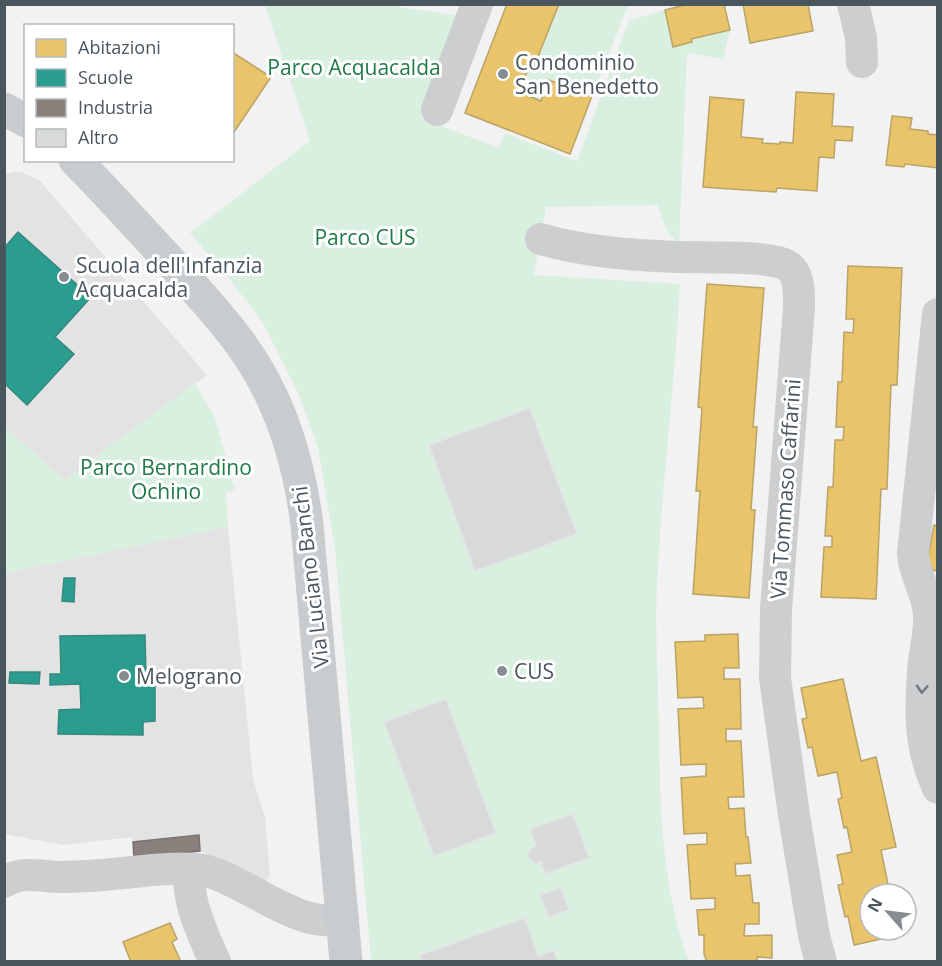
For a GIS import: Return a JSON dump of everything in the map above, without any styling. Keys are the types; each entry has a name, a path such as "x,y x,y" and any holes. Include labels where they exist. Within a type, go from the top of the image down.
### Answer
{"main road":[{"path":"4,109 24,120"},
{"name":"Via Luciano Banchi","path":"77,162 132,219 234,335 262,378 287,436 304,497 308,525 346,962"}],"street":[{"path":"437,110 477,4"},
{"path":"853,4 861,37 862,62"},
{"name":"Via Tommaso Caffarini","path":"541,239 584,249 612,252 771,260 786,265 794,273 798,285 799,307 776,609 783,658 779,713 814,936 821,962"},
{"path":"938,314 913,553 916,573 927,600 933,630 922,683 921,718 924,753 938,788"},
{"path":"189,869 188,882 193,906 215,962"},
{"path":"4,882 14,876 23,875 61,877 199,869 220,876 315,919 335,921 343,919"}],"shaded area":[{"name":"Scuola dell'Infanzia Acquacalda","path":"21,172 39,180 207,375 64,480 5,427 5,174"},
{"name":"Melograno","path":"228,527 253,779 265,818 270,876 266,881 262,881 200,851 199,835 133,842 131,837 63,845 5,834 4,573"}],"green space":[{"name":"CUS","path":"265,5 393,5 459,16 421,118 499,148 505,133 577,161 629,20 665,10 673,47 692,43 691,39 730,30 723,59 687,53 679,245 667,231 657,205 546,207 534,275 680,284 659,546 656,639 664,849 673,907 689,961 371,961 335,548 318,447 298,393 263,323 224,272 190,233 310,141"},
{"path":"559,5 628,5 592,96 550,80 541,101 519,92 529,67 534,69"},
{"name":"Parco Bernardino Ochino","path":"195,383 214,416 235,490 226,492 228,527 5,573 5,427 64,480"}],"building: Abitazioni":[{"name":"Condominio San Benedetto","path":"507,4 559,4 533,69 529,67 519,92 541,101 549,80 592,96 570,154 465,113"},
{"path":"688,4 724,4 730,30 691,39 692,42 673,47 665,10"},
{"path":"743,4 808,4 813,31 750,43"},
{"path":"234,53 271,77 234,132"},
{"path":"796,92 834,94 832,126 853,127 852,141 835,140 834,158 819,157 817,191 777,188 776,192 703,187 710,97 744,100 741,137 763,139 762,143 780,144 780,142 793,143"},
{"path":"892,116 912,118 910,129 928,131 928,134 938,135 938,168 905,164 904,167 886,165"},
{"path":"848,266 902,268 897,385 891,385 887,489 881,489 876,599 821,597 824,547 832,547 832,536 825,536 828,487 833,487 835,440 843,440 844,427 836,427 838,382 842,382 844,332 853,333 854,319 846,319"},
{"path":"707,284 764,288 753,427 757,427 751,510 755,510 749,598 693,594 700,491 696,491 702,408 698,407"},
{"path":"934,525 938,526 938,571 926,569"},
{"path":"738,634 739,668 724,668 724,679 740,679 741,729 726,729 726,741 741,741 744,797 728,797 729,809 744,808 751,863 735,864 736,876 750,875 753,903 759,903 759,924 745,924 744,936 772,935 772,958 757,957 757,962 707,962 704,954 704,935 699,935 697,910 715,909 715,898 691,899 687,845 707,844 707,833 684,834 681,778 706,776 706,764 681,765 678,709 704,708 703,697 678,698 675,642 705,641 705,635"},
{"path":"843,679 861,761 876,757 896,847 881,850 888,882 858,882 858,942 868,942 854,945 848,916 845,917 838,885 843,884 837,855 852,852 838,799 842,798 837,772 818,776 812,747 808,748 802,719 807,718 801,688"},
{"path":"170,923 177,939 172,942 181,962 131,962 123,942"}],"building: Scuole":[{"path":"18,232 91,297 55,337 74,354 27,405 4,383 4,248"},
{"path":"64,578 75,578 74,602 62,601"},
{"path":"145,635 146,677 155,677 155,721 143,722 143,735 58,734 59,710 81,709 80,684 50,685 50,674 61,674 60,636"},
{"path":"10,672 40,672 39,684 9,683"}],"building: Industria":[{"path":"199,835 200,851 134,858 133,842"}],"building: Altro":[{"path":"530,408 577,534 475,571 429,445"},
{"path":"446,699 496,833 434,856 384,722"},
{"path":"573,814 589,858 545,874 541,862 535,864 529,858 528,852 536,846 530,829"},
{"path":"561,888 569,910 549,917 540,895"},
{"path":"525,918 538,956 554,950 558,962 423,962 420,955"}],"place":[{"name":"Condominio San Benedetto","path":"503,74"},
{"name":"Scuola dell'Infanzia Acquacalda","path":"64,277"},
{"name":"CUS","path":"502,671"},
{"name":"Melograno","path":"124,676"}],"park label":[{"name":"Parco Acquacalda","path":"354,67"},
{"name":"Parco CUS","path":"365,237"}]}
